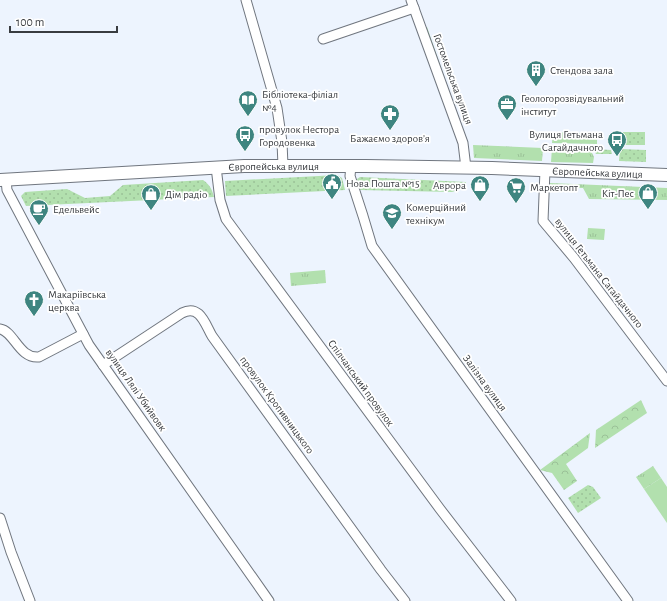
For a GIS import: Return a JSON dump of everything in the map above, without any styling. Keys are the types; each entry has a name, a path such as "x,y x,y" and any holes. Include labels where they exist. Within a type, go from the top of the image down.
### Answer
{"main road":[{"name":"Європейська вулиця","path":"3,180 216,167 283,166 466,168 667,175"}],"street":[{"path":"246,0 276,108 282,142 283,166"},
{"path":"323,39 412,4"},
{"name":"Гостомельська вулиця","path":"412,4 463,142 466,168"},
{"name":"Залізна вулиця","path":"351,166 350,176 372,246 628,601"},
{"name":"Спілчанський провулок","path":"216,167 220,200 226,219 435,502 511,601"},
{"name":"вулиця Гетьмана Сагайдачного","path":"544,170 543,221 574,258 667,381"},
{"name":"вулиця Лялі Убийвовк","path":"3,180 6,190 83,334 269,601"},
{"name":"провулок Кропивницького","path":"104,365 182,313 191,310 197,312 217,343 380,570 405,601"},
{"path":"0,329 5,331 25,353 36,357 40,357 83,334"},
{"path":"0,518 10,552 30,601"}],"green space":[{"path":"427,27 445,79 442,80 424,28"},
{"path":"553,132 597,134 597,144 552,143"},
{"path":"622,132 645,132 645,145 622,145"},
{"path":"473,145 543,148 542,161 474,158"},
{"path":"552,148 590,149 594,157 593,163 551,162"},
{"path":"593,149 611,150 612,154 596,154"},
{"path":"620,149 646,150 646,162 619,161"},
{"path":"337,175 342,178 345,190 226,196 225,181"},
{"path":"360,177 466,182 465,188 452,192 360,190 357,179"},
{"path":"203,180 210,187 214,197 26,206 21,196 25,192 67,189 85,198 110,196 123,185"},
{"path":"548,184 667,188 667,200 589,199 583,188 548,188"},
{"path":"588,228 605,229 604,240 587,239"},
{"path":"325,270 326,283 291,286 290,273"},
{"path":"641,400 647,413 595,448 596,430"},
{"path":"590,433 588,448 566,464 577,481 564,490 552,473 540,470"},
{"path":"653,466 661,478 644,489 636,477"},
{"path":"661,478 667,487 667,523 644,489"},
{"path":"588,485 593,487 601,498 578,513 568,498"}],"place":[{"name":"Стендова зала","path":"536,87"},
{"name":"Бібліотека-філіал №4","path":"248,117"},
{"name":"Геологорозвідувальний інститут","path":"507,121"},
{"name":"Бажаємо здоровʼя","path":"390,131"},
{"name":"провулок Нестора Городовенка","path":"245,152"},
{"name":"Вулиця Гетьмана Сагайдачного","path":"617,157"},
{"name":"Нова Пошта №15","path":"332,200"},
{"name":"Аврора","path":"480,202"},
{"name":"Маркетопт","path":"516,204"},
{"name":"Кіт-Пес","path":"648,210"},
{"name":"Дім радіо","path":"151,211"},
{"name":"Едельвейс","path":"39,226"},
{"name":"Комерційний технікум","path":"392,230"},
{"name":"Макаріївська церква","path":"34,317"}]}
